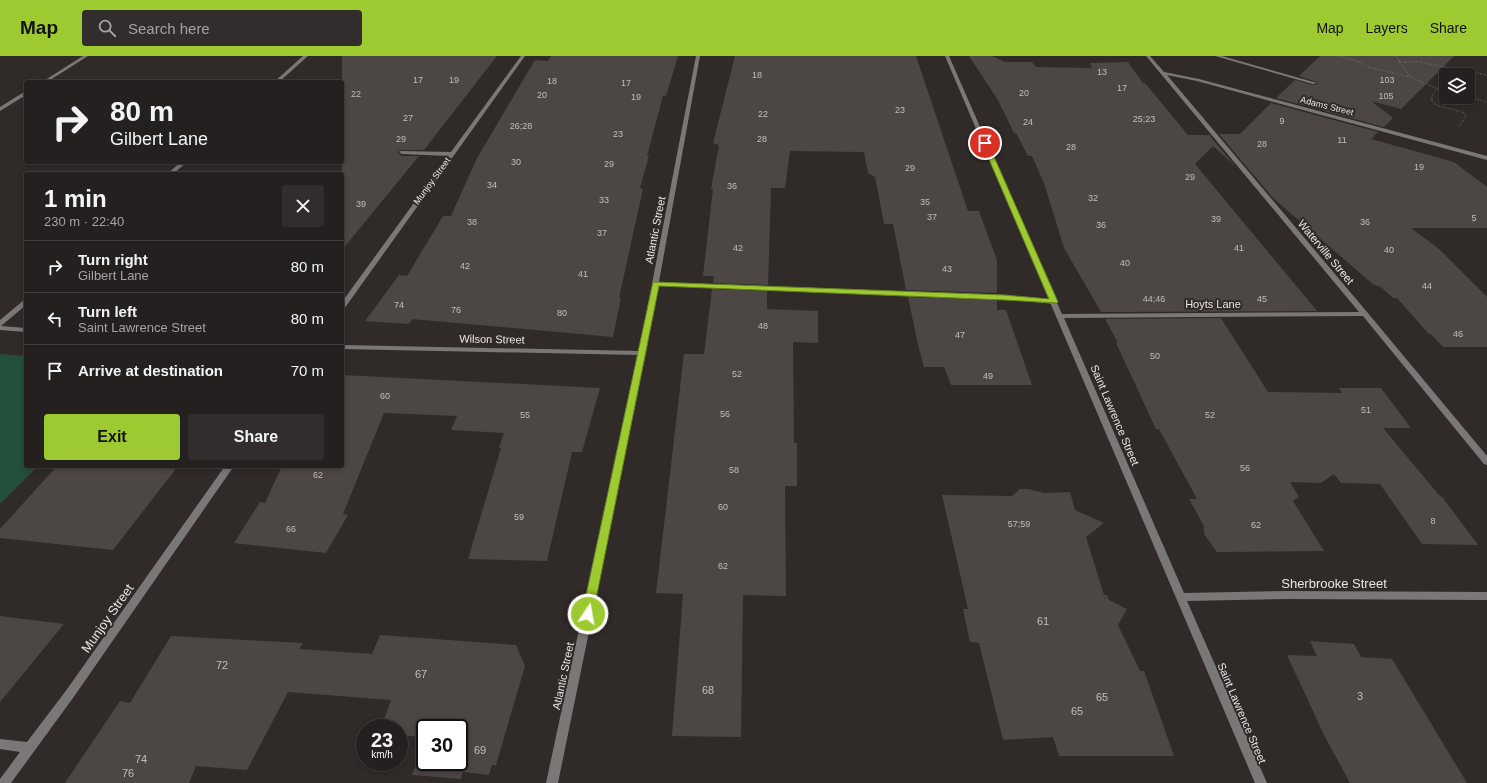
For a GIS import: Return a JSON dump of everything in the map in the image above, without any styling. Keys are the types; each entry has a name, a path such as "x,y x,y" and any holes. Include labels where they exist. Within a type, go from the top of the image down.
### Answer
{"street":[{"path":"47,80 86,56"},
{"path":"278,80 306,56"},
{"name":"Munjoy Street","path":"344,304 523,56"},
{"name":"Atlantic Street","path":"552,783 656,284 698,56"},
{"name":"Saint Lawrence Street","path":"947,56 1261,783"},
{"name":"Waterville Street","path":"1148,56 1365,314 1487,462"},
{"path":"1217,56 1315,84"},
{"name":"Adams Street","path":"1162,73 1197,80 1487,158"},
{"path":"0,109 24,94"},
{"path":"402,152 452,154"},
{"path":"172,172 182,164"},
{"path":"656,284 1004,297 1054,302"},
{"path":"0,324 24,303"},
{"name":"Hoyts Lane","path":"1060,316 1365,314"},
{"path":"0,328 24,330"},
{"name":"Wilson Street","path":"344,347 642,353"},
{"name":"Munjoy Street","path":"4,783 69,696 229,468"},
{"name":"Sherbrooke Street","path":"1180,597 1287,595 1487,596"},
{"path":"0,744 29,748"}],"path":[{"path":"1338,56 1358,61 1368,67 1410,77 1439,90"},
{"path":"1396,56 1410,77"},
{"path":"1399,62 1418,62 1487,75"},
{"path":"1436,89 1431,99 1436,105 1465,113 1466,116 1459,125 1458,131"},
{"path":"1475,99 1487,102"}],"green space":[{"path":"0,354 24,356 24,468 36,468 0,504"}],"building":[{"path":"342,56 497,56 424,150 398,151 398,153 402,156 419,156 344,248 344,172 342,172 342,164 344,164 344,80 342,80"},
{"path":"551,56 678,56 666,96 663,96 647,156 649,156 640,188 643,189 619,298 621,298 613,337 412,319 409,324 365,321 399,275 407,276 443,216 451,216 476,160 535,60 548,61"},
{"path":"735,56 916,56 968,211 979,211 997,260 997,293 906,290 893,224 884,224 875,177 868,173 864,152 790,151 785,188 771,188 768,285 713,283 714,276 703,276 713,189 711,189 719,145 713,143"},
{"path":"969,56 992,56 1005,62 1032,62 1036,67 1092,68 1090,63 1128,62 1143,83 1145,83 1188,135 1209,135 1235,166 1213,146 1195,164 1317,311 1101,312 1064,248 1044,183 1032,156 1028,156 1016,133 1014,133 998,100"},
{"path":"1320,56 1454,56 1442,68 1439,68 1439,71 1401,109 1371,101 1393,118 1384,127 1276,98 1295,80 1313,85 1318,84 1317,82 1299,76"},
{"path":"1271,103 1378,132 1371,139 1454,162 1487,187 1487,228 1411,228 1439,249 1487,297 1487,347 1443,347 1432,335 1428,333 1397,298 1393,298 1381,287 1374,285 1273,198 1219,134 1240,134"},
{"path":"712,289 767,291 767,309 818,311 818,343 793,342 794,443 797,443 797,486 785,486 786,596 743,595 741,737 672,736 683,594 656,593 684,354 704,354"},
{"path":"908,297 997,300 997,310 1006,310 1032,385 951,385 944,367 924,367"},
{"path":"1221,318 1268,392 1342,393 1339,388 1381,388 1411,428 1383,428 1443,498 1478,545 1422,544 1380,484 1341,483 1334,474 1321,483 1290,482 1299,497 1293,501 1324,551 1217,552 1204,534 1204,526 1189,499 1197,499 1159,429 1156,429 1116,343 1118,343 1105,319"},
{"path":"344,375 600,388 582,452 572,452 547,561 468,559 501,448 499,448 504,433 451,430 457,416 384,413 343,514 348,515 326,553 234,543 260,502 265,503 281,468 344,468"},
{"path":"55,468 176,468 113,550 0,538 0,529"},
{"path":"1020,489 1028,489 1044,493 1070,492 1075,510 1104,523 1086,537 1104,595 1107,595 1109,600 1127,609 1118,625 1140,671 1144,671 1174,756 1059,756 1053,737 1003,740 979,643 970,642 963,609 968,609 942,495 1012,496"},
{"path":"0,616 64,624 0,702"},
{"path":"380,635 516,645 525,666 496,765 492,765 489,775 463,772 461,779 412,775 416,764 416,771 468,771 468,719 416,719 416,736 408,736 408,719 384,719 391,700 288,692 247,770 196,766 189,783 65,783 120,701 130,703 171,636 303,643 299,649 372,654"},
{"path":"1310,641 1354,644 1361,657 1392,659 1467,783 1350,783 1324,735 1287,655 1317,656"}],"route":[{"path":"588,614 656,284 1004,297 1054,302 985,143"}]}
